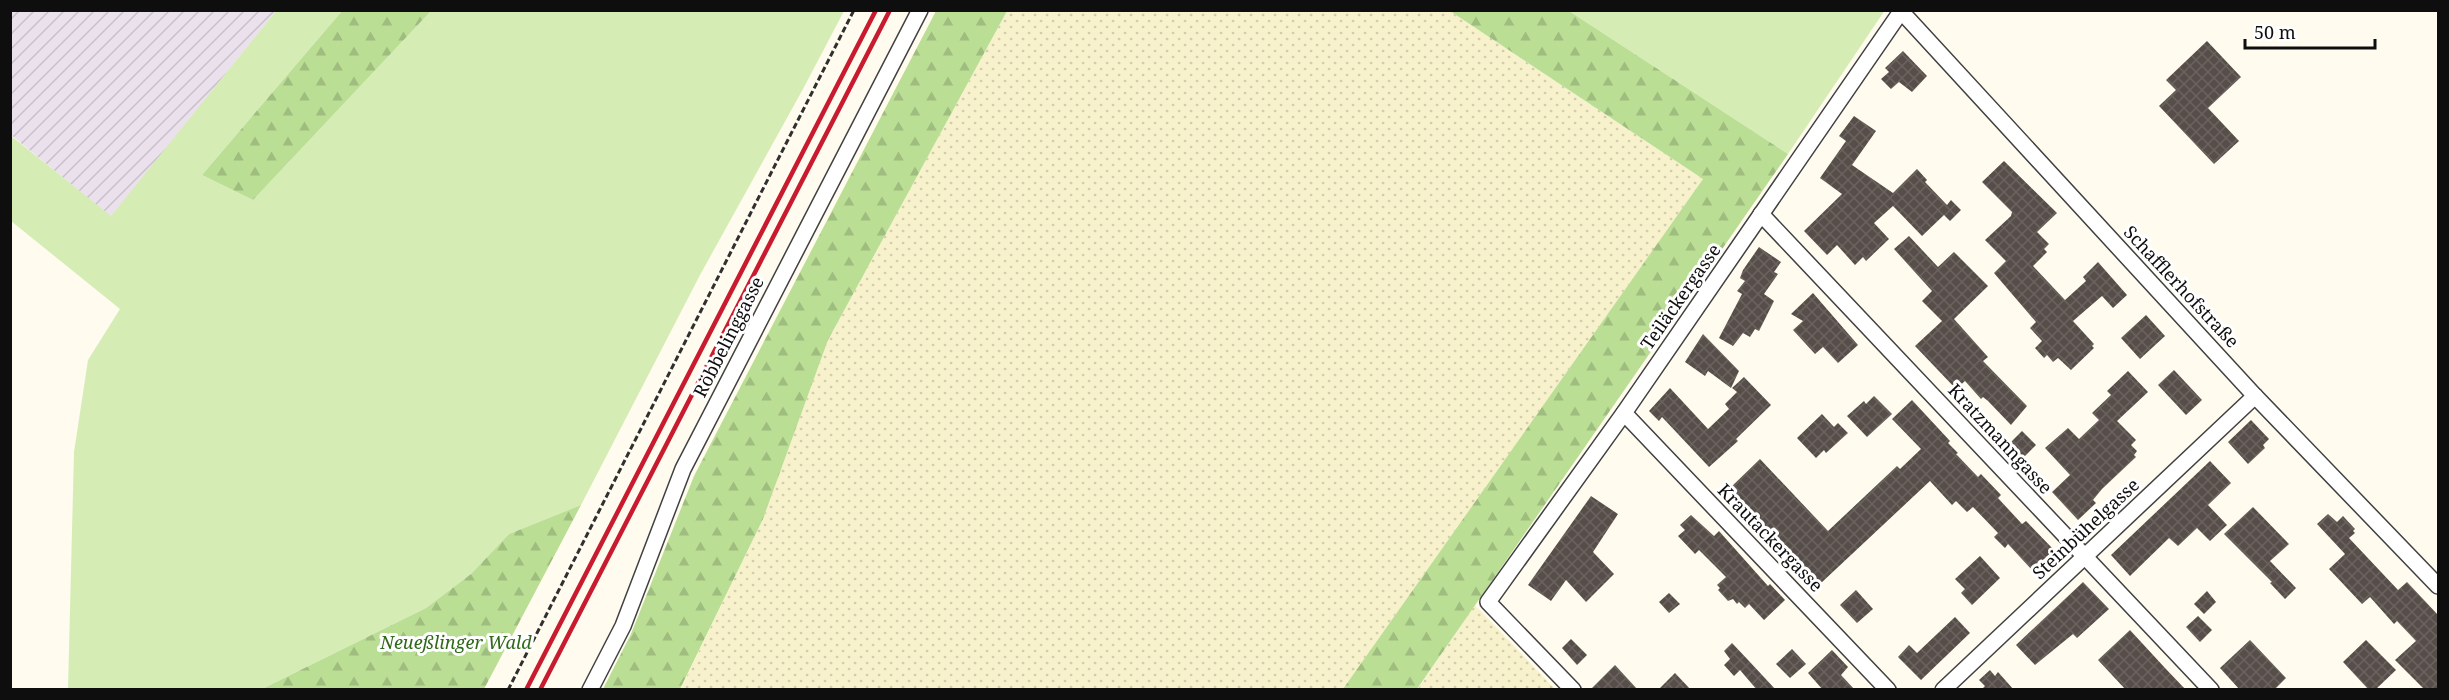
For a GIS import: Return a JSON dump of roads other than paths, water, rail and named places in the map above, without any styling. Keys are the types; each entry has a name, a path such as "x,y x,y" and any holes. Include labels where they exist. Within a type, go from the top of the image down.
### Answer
{"street":[{"name":"Röbbelinggasse","path":"590,690 623,626 683,469 920,10"},
{"name":"Teiläckergasse","path":"1573,690 1488,602 1624,413 1901,11"},
{"name":"Schafflerhofstraße","path":"1901,11 2255,396 2439,586"},
{"name":"Kratzmanngasse","path":"1761,214 2211,690"},
{"name":"Steinbühelgasse","path":"1943,690 2255,396"},
{"name":"Krautackergasse","path":"1624,413 1888,690"}],"railway":[{"path":"526,690 876,10"},
{"path":"540,690 890,10"}],"park label":[{"name":"Neueßlinger Wald","path":"456,643"}]}
